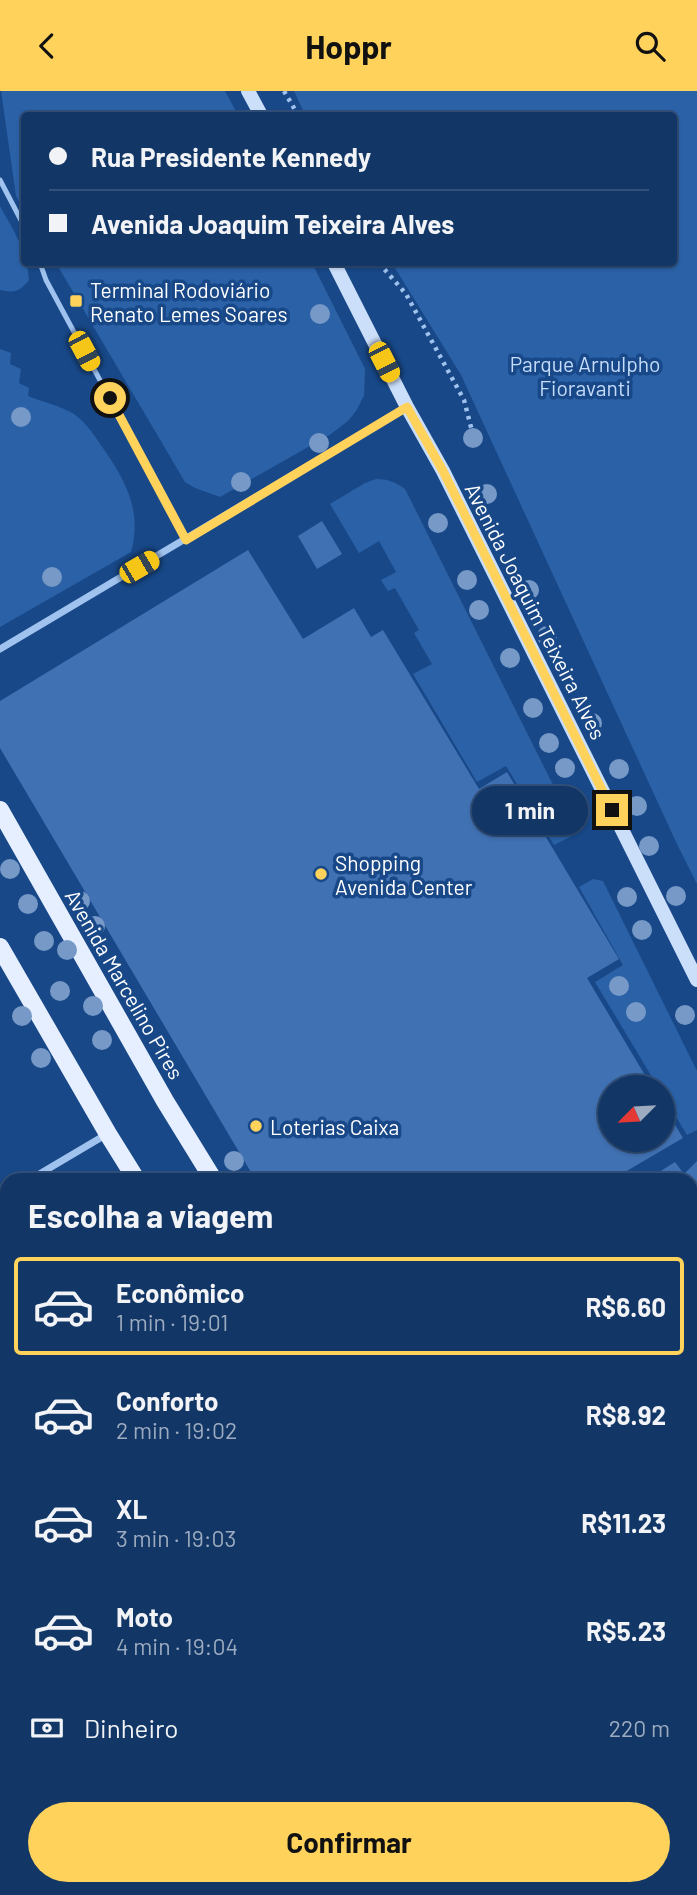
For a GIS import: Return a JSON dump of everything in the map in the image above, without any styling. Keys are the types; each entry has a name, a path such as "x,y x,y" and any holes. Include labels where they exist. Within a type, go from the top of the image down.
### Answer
{"main road":[{"path":"248,91 259,112"},
{"name":"Avenida Joaquim Teixeira Alves","path":"336,266 407,407 443,471 697,980"},
{"name":"Avenida Marcelino Pires","path":"0,810 165,1101 209,1173"},
{"path":"0,947 132,1173"}],"street":[{"path":"0,649 407,407"},
{"path":"41,1173 108,1134"}],"lane":[{"path":"0,180 21,220"},
{"path":"41,266 46,280 186,540"}],"path":[{"path":"284,91 296,112"},
{"path":"383,266 406,293 464,400 472,431"}],"green space":[{"path":"1,91 225,91 236,112 21,112 21,205 16,196"},
{"name":"Parque Arnulpho Fioravanti","path":"294,91 697,91 697,884 461,375 394,266 677,266 677,112 304,112"},
{"path":"0,206 19,241 21,266 27,266 29,280 20,289 0,290"},
{"path":"58,266 314,266 365,369 364,396 356,411 331,434 220,497 185,482"},
{"path":"0,349 11,353 10,364 21,369 19,383 29,388 28,396 74,414 91,431 126,487 135,524 131,552 0,627"},
{"path":"376,479 391,481 405,489 573,825 570,837 554,845 506,766 477,782 413,674 432,664 414,633 419,630 395,588 388,591 381,580 396,572 379,541 359,553 330,504"},
{"path":"593,879 603,881 697,1071 697,1130 687,1135 676,1117 676,1075 651,1075 595,982 623,965 579,887"}],"building":[{"path":"322,521 342,554 317,569 298,536"},
{"name":"Shopping Avenida Center","path":"248,550 303,639 354,608 371,637 383,630 479,789 507,772 619,959 587,978 645,1075 598,1075 598,1152 659,1152 623,1173 251,1173 0,748 0,701"},
{"name":"Shopping Avenida Center","path":"676,1126 683,1138 676,1142"},
{"path":"697,1161 697,1173 685,1173"},
{"path":"675,1162 683,1173 658,1173"}],"place":[{"name":"Terminal Rodoviário Renato Lemes Soares","path":"76,301"},
{"name":"Shopping Avenida Center","path":"321,874"},
{"name":"Loterias Caixa","path":"256,1126"}],"route":[{"path":"110,398 186,540 407,407 443,471 612,810"}]}
